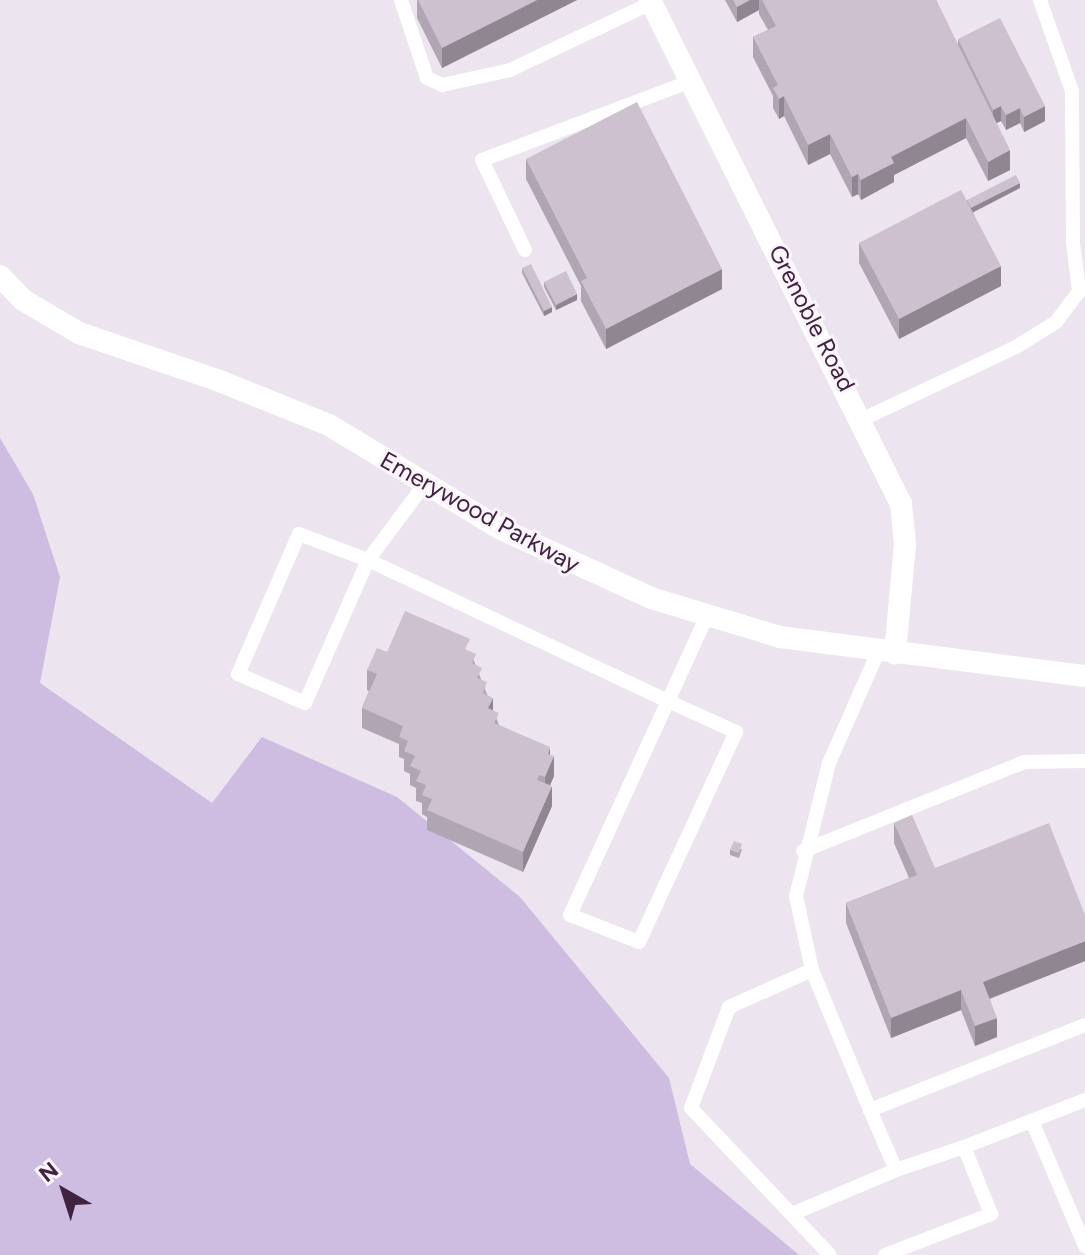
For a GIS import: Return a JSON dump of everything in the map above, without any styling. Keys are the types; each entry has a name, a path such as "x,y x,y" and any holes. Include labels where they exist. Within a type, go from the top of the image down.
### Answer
{"street":[{"name":"Grenoble Road","path":"651,2 863,419 901,504 905,544 886,653"},
{"name":"Emerywood Parkway","path":"0,276 23,300 79,333 282,404 329,425 424,485 574,566 707,616 780,637 886,653 1085,676"}],"lane":[{"path":"401,0 427,78 442,85 510,70 651,2"},
{"path":"863,419 1016,347 1056,322 1079,291 1073,242 1072,91 1040,0"},
{"path":"525,250 482,160 691,81"},
{"path":"424,485 368,560 305,703 238,674 299,534 368,560 668,701 736,732 639,942 570,915 668,701 707,616"},
{"path":"886,653 829,763 803,851 796,896 812,970 896,1170"},
{"path":"803,851 1024,762 1085,761"},
{"path":"812,970 729,1007 691,1108 830,1255"},
{"path":"870,1110 1085,1025"},
{"path":"792,1214 896,1170 1085,1100"},
{"path":"1032,1121 1085,1246"},
{"path":"885,1255 991,1214 964,1147"}],"shaded area":[{"path":"0,438 33,494 60,577 40,683 212,803 262,737 397,797 520,897 669,1078 690,1164 799,1255 0,1255"}],"building":[{"path":"418,0 537,0 442,48"},
{"path":"733,0 750,0 737,7"},
{"path":"762,0 936,0 1010,150 988,162 966,118 891,157 894,163 861,180 858,174 852,177 830,134 808,145 784,96 779,99 773,88 778,85 753,37 776,26"},
{"path":"1000,18 1045,106 1024,117 1020,108 1006,115 1001,106 993,110 958,39"},
{"path":"637,102 722,269 606,329 581,281 587,278 526,159"},
{"path":"1016,175 1020,183 971,208 967,200"},
{"path":"961,190 1001,266 899,319 859,243"},
{"path":"531,264 552,307 544,311 522,268"},
{"path":"566,271 577,294 556,305 544,282"},
{"path":"405,611 470,639 465,649 476,654 472,663 482,668 477,678 487,682 483,693 493,698 488,708 499,713 494,723 550,747 548,754 554,756 545,777 539,775 537,780 552,786 523,852 427,810 432,799 422,795 426,785 416,781 421,771 410,766 415,756 404,751 408,741 399,737 403,726 362,708 377,674 367,670 377,648 387,652"},
{"path":"912,815 935,868 1049,823 1085,915 1085,941 983,982 997,1018 975,1026 961,990 891,1018 846,903 917,875 894,823"},
{"path":"734,841 742,844 739,853 730,850"}]}
